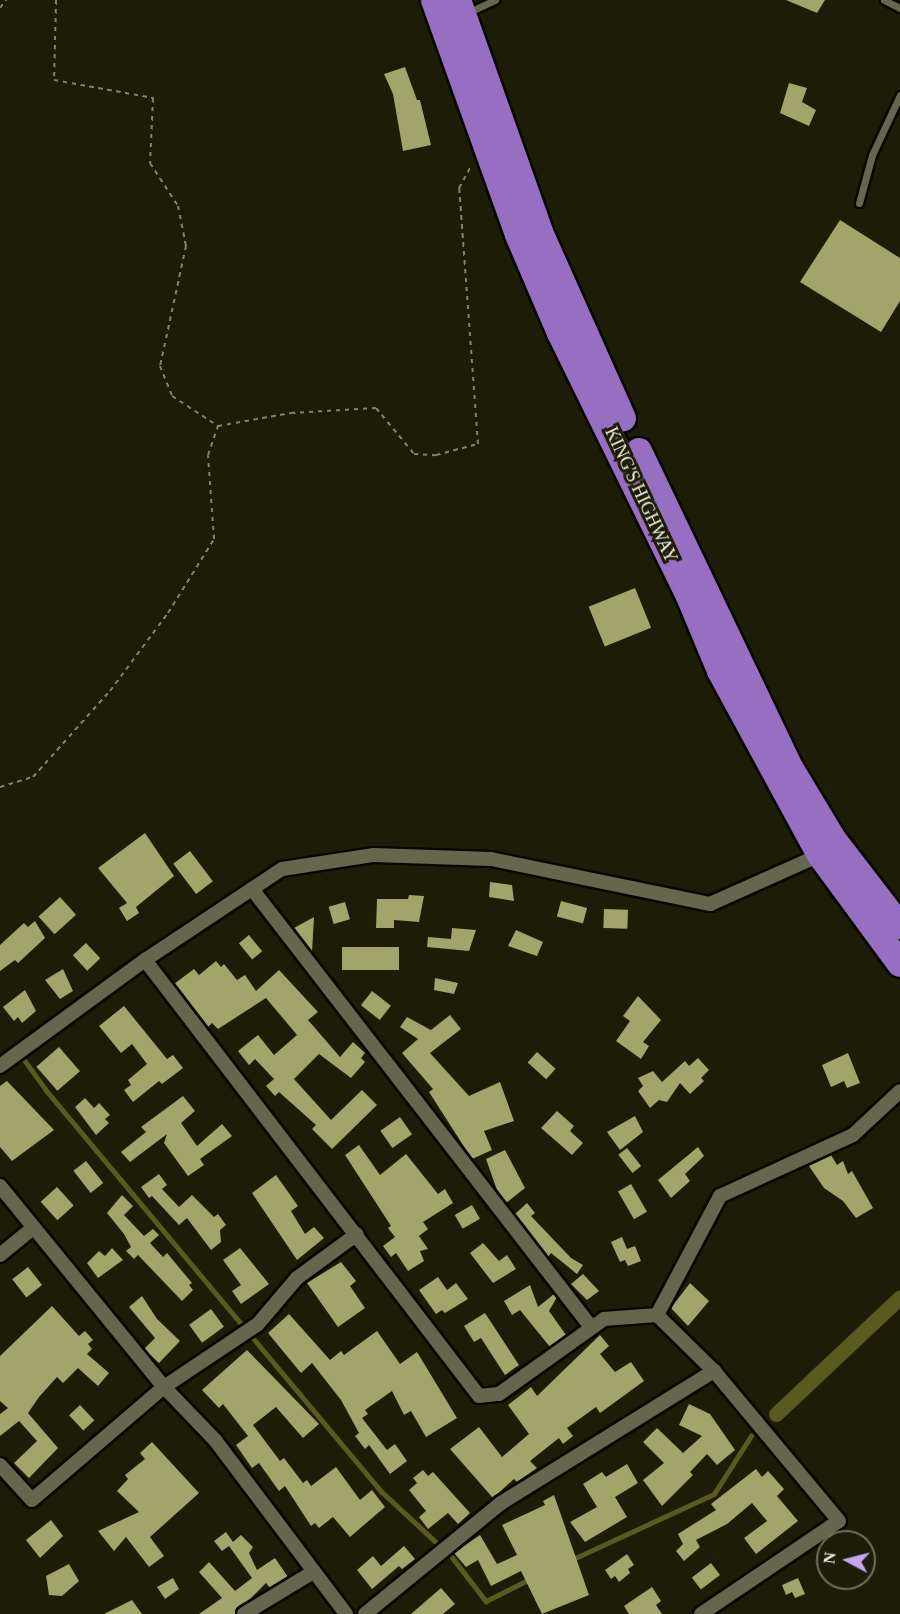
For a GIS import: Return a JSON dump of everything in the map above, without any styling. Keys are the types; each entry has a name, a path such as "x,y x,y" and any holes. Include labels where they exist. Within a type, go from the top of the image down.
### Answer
{"highway":[{"name":"KING'S HIGHWAY","path":"434,0 518,235 560,333 618,444 720,671 820,855 900,964"},
{"name":"KING'S HIGHWAY","path":"460,8 572,309 746,676 791,769 833,839 900,926"}],"street":[{"path":"0,1066 145,960 282,869 374,855 491,859 710,904 820,855"},
{"path":"252,889 591,1327"},
{"path":"145,960 483,1398 499,1394 604,1319 657,1315 714,1371 839,1521 701,1614"},
{"path":"657,1315 720,1196 853,1134 900,1091"},
{"path":"0,1186 164,1387 215,1440 346,1614"},
{"path":"0,1255 33,1228"},
{"path":"0,1465 32,1500 164,1387 245,1335 258,1324 297,1278 357,1234"},
{"path":"365,1614 501,1503 714,1371"},
{"path":"244,1614 313,1572"}],"lane":[{"path":"460,8 495,0"},
{"path":"884,0 900,8"},
{"path":"859,203 872,155 900,95"}],"path":[{"path":"0,8 6,0"},
{"path":"56,0 54,80 153,98 150,163 178,206 186,246 160,366 172,396 218,426 291,413 376,408 414,454 436,455 478,444 459,188 485,142"},
{"path":"0,787 33,777 110,691 168,613 214,539 208,455 218,426"}],"building":[{"path":"786,0 825,0 817,13"},
{"path":"405,67 417,100 420,100 431,145 403,151 393,94 384,74"},
{"path":"789,83 807,88 802,102 816,110 809,126 780,113"},
{"path":"840,220 900,258 900,301 881,332 800,282"},
{"path":"635,588 651,628 605,647 589,607"},
{"path":"145,833 174,876 136,907 139,913 127,921 119,908 127,903 98,868"},
{"path":"190,851 213,881 196,894 173,864"},
{"path":"490,882 512,885 514,901 489,897"},
{"path":"409,895 424,896 419,922 394,920 394,928 376,928 377,899 408,899"},
{"path":"60,897 76,915 55,934 38,916"},
{"path":"561,901 587,908 583,923 557,916"},
{"path":"345,902 350,919 334,924 329,907"},
{"path":"604,909 628,910 627,929 603,928"},
{"path":"314,917 312,952 294,928"},
{"path":"35,921 45,938 18,963 15,960 0,971 0,945 24,923 28,927"},
{"path":"452,928 476,930 469,951 427,947 428,937 451,939"},
{"path":"516,930 543,942 537,956 508,946"},
{"path":"249,935 262,951 252,960 239,943"},
{"path":"86,943 100,958 87,971 73,955"},
{"path":"342,947 399,947 399,970 342,970"},
{"path":"216,961 221,967 224,964 237,980 245,975 256,991 279,970 318,1012 308,1020 340,1057 353,1042 365,1053 361,1058 365,1062 351,1078 319,1054 294,1079 331,1120 362,1090 377,1105 332,1149 312,1129 316,1125 279,1092 275,1096 266,1086 274,1079 255,1059 249,1065 238,1051 258,1035 274,1055 297,1035 266,998 218,1029 212,1023 208,1027 174,984 194,969 199,975"},
{"path":"63,969 73,991 60,999 45,980"},
{"path":"435,978 458,983 454,994 434,990"},
{"path":"25,990 36,1011 22,1023 18,1017 14,1021 3,1007"},
{"path":"372,991 391,1006 380,1020 361,1005"},
{"path":"638,996 661,1020 643,1042 649,1046 641,1059 616,1041 630,1021 623,1016"},
{"path":"124,1006 167,1059 173,1055 183,1068 162,1084 159,1081 133,1102 124,1090 131,1085 128,1080 147,1064 132,1044 121,1053 99,1026"},
{"path":"450,1015 461,1029 430,1053 469,1096 500,1082 514,1121 484,1131 492,1150 472,1159 429,1092 433,1089 402,1053 418,1039 400,1027 407,1017 431,1030"},
{"path":"59,1047 80,1071 57,1091 36,1067"},
{"path":"537,1052 556,1069 546,1079 528,1062"},
{"path":"848,1053 860,1083 847,1088 844,1081 831,1087 822,1065"},
{"path":"698,1058 709,1070 701,1078 704,1081 690,1094 680,1083 667,1102 659,1100 650,1108 638,1091 643,1086 638,1078 653,1071 662,1082 685,1061 689,1066"},
{"path":"7,1081 54,1130 12,1161 0,1147 0,1086"},
{"path":"183,1096 195,1111 181,1123 197,1146 222,1124 232,1136 200,1159 204,1165 188,1176 164,1143 167,1134 130,1162 121,1152 146,1132 141,1127"},
{"path":"85,1098 94,1108 99,1103 110,1115 105,1119 109,1123 96,1135 75,1107"},
{"path":"557,1111 574,1126 570,1131 583,1143 572,1155 541,1128"},
{"path":"635,1116 643,1132 620,1150 607,1132"},
{"path":"400,1117 412,1134 392,1148 380,1131"},
{"path":"359,1145 380,1175 406,1154 438,1194 445,1189 453,1203 423,1222 428,1229 419,1236 428,1249 420,1251 424,1261 408,1271 396,1253 391,1257 383,1246 395,1237 388,1228 391,1226 345,1155"},
{"path":"698,1147 704,1156 685,1174 690,1181 671,1198 658,1180"},
{"path":"627,1148 641,1166 632,1173 618,1155"},
{"path":"505,1150 525,1188 506,1203 497,1190 486,1159"},
{"path":"831,1155 837,1165 843,1161 848,1174 852,1171 873,1208 856,1218 843,1201 824,1188 809,1166"},
{"path":"86,1161 103,1183 91,1193 73,1171"},
{"path":"159,1174 167,1185 162,1189 179,1207 192,1195 214,1217 218,1214 226,1225 220,1230 221,1242 211,1250 187,1218 179,1225 152,1196 149,1198 141,1187"},
{"path":"276,1175 298,1206 291,1211 305,1234 314,1227 324,1238 297,1260 252,1193"},
{"path":"631,1184 647,1212 634,1219 618,1192"},
{"path":"57,1187 74,1206 57,1220 41,1202"},
{"path":"122,1195 133,1206 124,1215 144,1236 153,1229 159,1235 150,1243 163,1257 167,1253 192,1283 189,1285 193,1290 182,1301 138,1255 134,1259 126,1251 131,1247 107,1213"},
{"path":"527,1203 535,1213 531,1216 571,1258 583,1265 577,1274 551,1253 548,1257 515,1214"},
{"path":"472,1205 480,1219 463,1229 455,1215"},
{"path":"622,1237 627,1249 635,1246 641,1261 628,1266 625,1260 620,1262 611,1242"},
{"path":"483,1243 499,1261 507,1255 516,1269 493,1283 470,1253"},
{"path":"112,1248 123,1260 98,1278 87,1263 99,1251 105,1256"},
{"path":"240,1248 269,1284 241,1304 232,1291 241,1285 223,1260"},
{"path":"341,1262 356,1281 350,1286 365,1308 338,1327 307,1283"},
{"path":"28,1267 42,1285 26,1297 12,1279"},
{"path":"583,1274 599,1291 587,1300 571,1284"},
{"path":"438,1277 447,1290 456,1283 468,1299 445,1313 442,1310 436,1314 419,1290"},
{"path":"690,1283 709,1301 688,1326 671,1308"},
{"path":"530,1285 538,1307 554,1294 557,1297 549,1311 566,1335 550,1347 520,1310 512,1315 504,1301"},
{"path":"142,1296 157,1319 180,1341 159,1363 144,1349 155,1338 129,1307"},
{"path":"52,1306 79,1336 85,1331 93,1340 88,1344 92,1349 87,1354 109,1373 98,1386 78,1368 63,1383 57,1377 39,1397 28,1413 58,1448 29,1478 14,1463 37,1441 19,1421 0,1436 0,1414 8,1408 0,1401 0,1356"},
{"path":"211,1309 224,1327 202,1343 189,1325"},
{"path":"485,1313 519,1365 505,1375 481,1338 474,1342 464,1326"},
{"path":"289,1314 330,1360 341,1351 344,1355 377,1331 400,1364 417,1352 457,1418 426,1437 411,1411 404,1415 392,1391 365,1410 368,1414 362,1418 387,1450 395,1444 407,1461 390,1474 369,1445 365,1449 355,1436 359,1433 341,1400 312,1363 301,1373 268,1333"},
{"path":"600,1335 609,1346 600,1354 615,1372 631,1362 644,1381 600,1413 596,1407 567,1428 573,1436 563,1444 559,1438 530,1461 537,1468 517,1482 514,1479 493,1498 450,1449 479,1427 502,1457 529,1434 508,1405 531,1387 537,1396"},
{"path":"247,1350 319,1424 303,1438 276,1407 253,1425 280,1461 284,1458 303,1483 307,1480 311,1486 336,1467 360,1500 372,1490 385,1507 350,1537 333,1517 319,1528 315,1523 311,1526 285,1486 279,1491 259,1463 252,1468 236,1445 248,1436 223,1404 219,1408 202,1390"},
{"path":"689,1404 710,1414 735,1450 717,1465 707,1454 690,1472 693,1475 662,1506 643,1480 664,1463 643,1442 657,1428 683,1453 702,1436 679,1425"},
{"path":"80,1405 94,1420 83,1431 69,1415"},
{"path":"152,1442 199,1493 150,1537 164,1556 149,1567 126,1537 114,1551 98,1531 139,1512 117,1491 128,1479 125,1475 145,1459 140,1453"},
{"path":"627,1464 638,1483 615,1497 627,1517 585,1542 570,1522 597,1507 583,1484 602,1472 606,1477"},
{"path":"756,1469 762,1477 768,1471 784,1489 777,1496 798,1521 756,1554 744,1538 767,1521 752,1503 727,1524 696,1540 700,1547 684,1561 676,1551 683,1544 678,1534 716,1510 711,1504"},
{"path":"423,1470 428,1476 433,1472 470,1513 458,1524 448,1513 428,1529 419,1517 426,1511 409,1490 417,1483 413,1478"},
{"path":"554,1495 589,1595 542,1614 521,1571 491,1586 478,1560 466,1567 454,1553 480,1535 497,1564 517,1555 502,1525 545,1505 543,1501"},
{"path":"51,1520 63,1536 40,1558 26,1540"},
{"path":"226,1532 233,1542 241,1535 253,1547 249,1553 257,1570 275,1558 288,1577 270,1588 266,1583 235,1614 199,1614 222,1598 199,1572 209,1562 235,1591 252,1578 229,1546 222,1551 214,1541"},
{"path":"404,1546 415,1559 402,1569 399,1566 372,1589 357,1570 373,1556 381,1566"},
{"path":"627,1554 634,1565 628,1569 630,1573 619,1582 615,1576 611,1579 605,1570"},
{"path":"711,1563 720,1575 701,1589 692,1577"},
{"path":"69,1564 79,1581 62,1596 49,1595 46,1576"},
{"path":"173,1578 179,1589 165,1599 157,1587"},
{"path":"798,1578 805,1594 795,1598 792,1592 786,1595 782,1585"},
{"path":"652,1587 661,1601 656,1605 662,1614 629,1614 624,1606"},
{"path":"441,1588 455,1604 443,1614 411,1614"},
{"path":"132,1600 142,1614 104,1614"}],"waterway":[{"path":"23,1058 46,1090 381,1491 435,1541"},
{"path":"776,1414 900,1297"},
{"path":"571,1560 714,1494 751,1436"},
{"path":"452,1557 486,1601 530,1579"}]}
